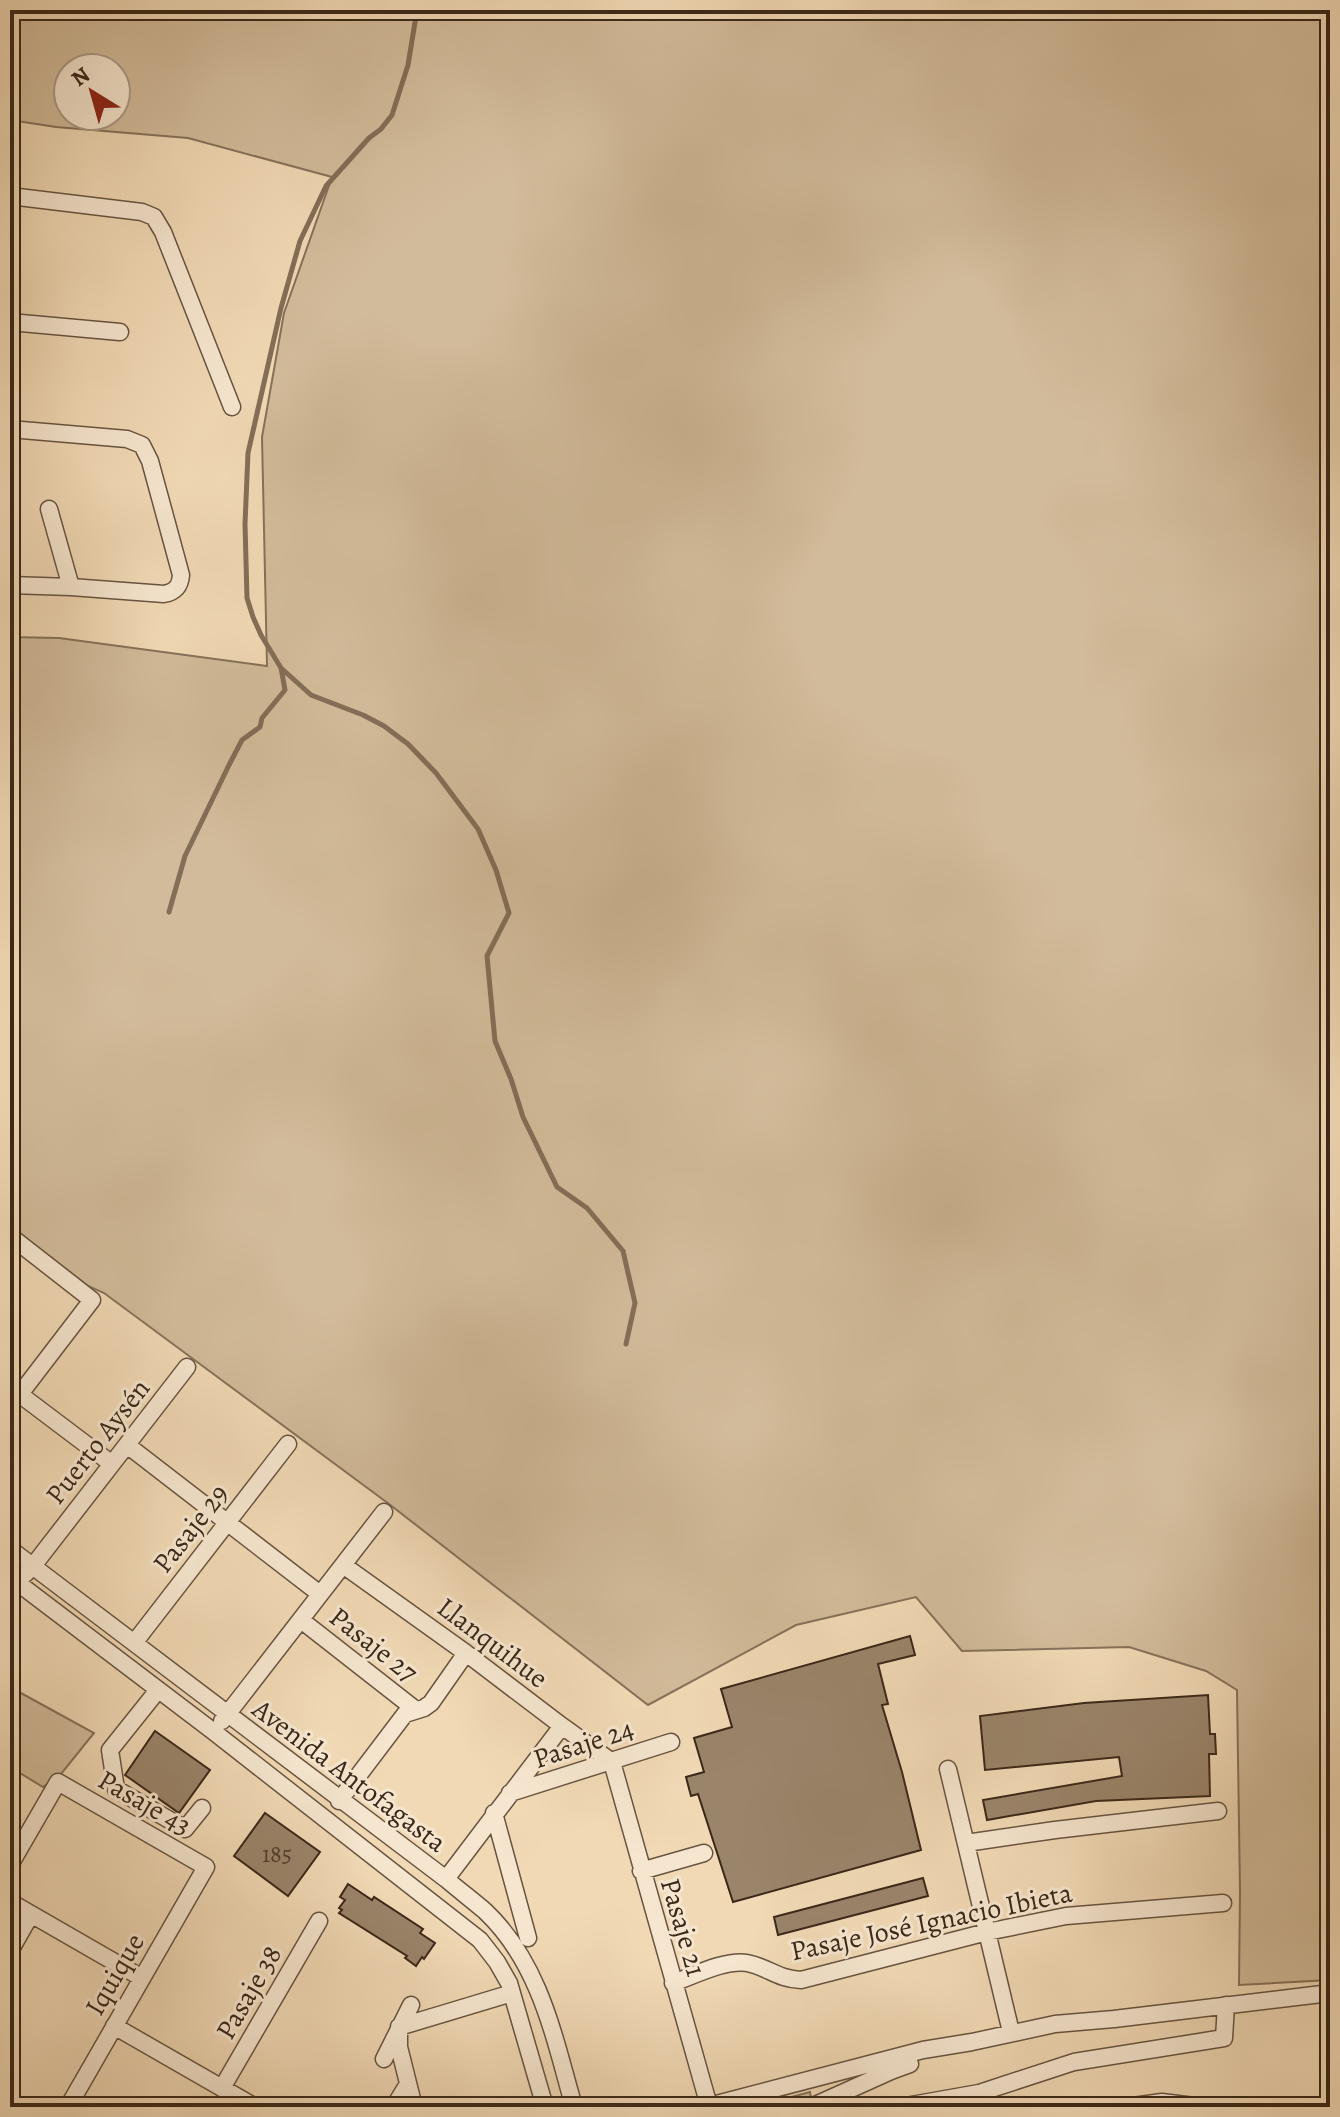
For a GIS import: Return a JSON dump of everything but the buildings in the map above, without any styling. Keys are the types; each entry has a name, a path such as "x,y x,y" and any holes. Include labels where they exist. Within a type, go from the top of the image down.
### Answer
{"street":[{"path":"10,196 142,212 154,217 163,232 232,407"},
{"path":"10,322 120,332"},
{"path":"10,429 127,439 142,445 147,451 181,575 176,590 164,594 10,585"},
{"path":"49,509 71,587"},
{"path":"10,1236 92,1300 15,1390 112,1464"},
{"name":"Puerto Aysén","path":"12,1583 33,1566 187,1367"},
{"name":"Pasaje 29","path":"134,1643 288,1444"},
{"path":"127,1445 320,1594"},
{"path":"214,1732 384,1512"},
{"name":"Avenida Antofagasta","path":"10,1549 485,1911 530,1971 547,2012 574,2107"},
{"name":"Llanquihue","path":"343,1565 612,1762"},
{"name":"Avenida Antofagasta","path":"12,1583 214,1732 469,1930 489,1950 512,1993 545,2107"},
{"name":"Pasaje 27","path":"301,1620 416,1710"},
{"path":"339,1801 405,1714 431,1703 466,1653"},
{"path":"158,1690 110,1750 116,1789 185,1829 202,1808"},
{"path":"446,1879 562,1726"},
{"name":"Pasaje 24","path":"510,1793 671,1742"},
{"name":"Pasaje 21","path":"612,1762 707,2106"},
{"path":"948,1769 1011,2032"},
{"name":"Pasaje 43","path":"15,1845 58,1782 206,1867"},
{"path":"966,1843 1218,1811"},
{"path":"494,1813 528,1938"},
{"path":"10,1865 15,1845"},
{"path":"641,1871 704,1853"},
{"name":"Iquique","path":"68,2107 206,1867"},
{"path":"10,1902 142,1978"},
{"name":"Pasaje José Ignacio Ibieta","path":"673,1983 734,1962 748,1963 785,1979 801,1980 987,1932 1066,1916 1223,1903"},
{"path":"10,1951 31,1914"},
{"name":"Pasaje 38","path":"222,2088 319,1921"},
{"path":"399,2027 512,1993"},
{"path":"707,2106 923,2050 1055,2024 1330,1993"},
{"path":"384,2059 411,2005"},
{"path":"900,2107 979,2093 1074,2062 1224,2038 1226,2005"},
{"path":"114,2026 255,2107"},
{"path":"399,2027 399,2047 414,2107"},
{"path":"811,2107 891,2071 972,2042"},
{"path":"394,2107 408,2084"},
{"path":"1126,2107 1162,2102 1202,2107"}],"shaded area":[{"path":"10,10 1330,10 1330,1980 1239,1985 1237,1690 1206,1671 1129,1647 962,1651 916,1597 796,1625 648,1705 389,1504 10,1226 10,637 59,638 267,666 262,437 284,313 332,177 188,138 116,132 132,132 132,52 52,52 52,126 10,120"},
{"path":"10,1687 94,1733 61,1774 43,1787 10,1767"},
{"path":"810,2092 811,2098 791,2107 754,2107"}],"waterway":[{"path":"417,10 408,65 392,115 326,186 300,241 281,308 248,453 245,524 247,598 261,635 281,668 311,695 363,715 408,744 436,773 478,829 496,870 509,913 487,956 495,1041 523,1117 557,1187 587,1208 623,1251 635,1303 626,1344"},
{"path":"169,912 185,856 242,740 260,727 262,718 285,690 281,668"}]}
